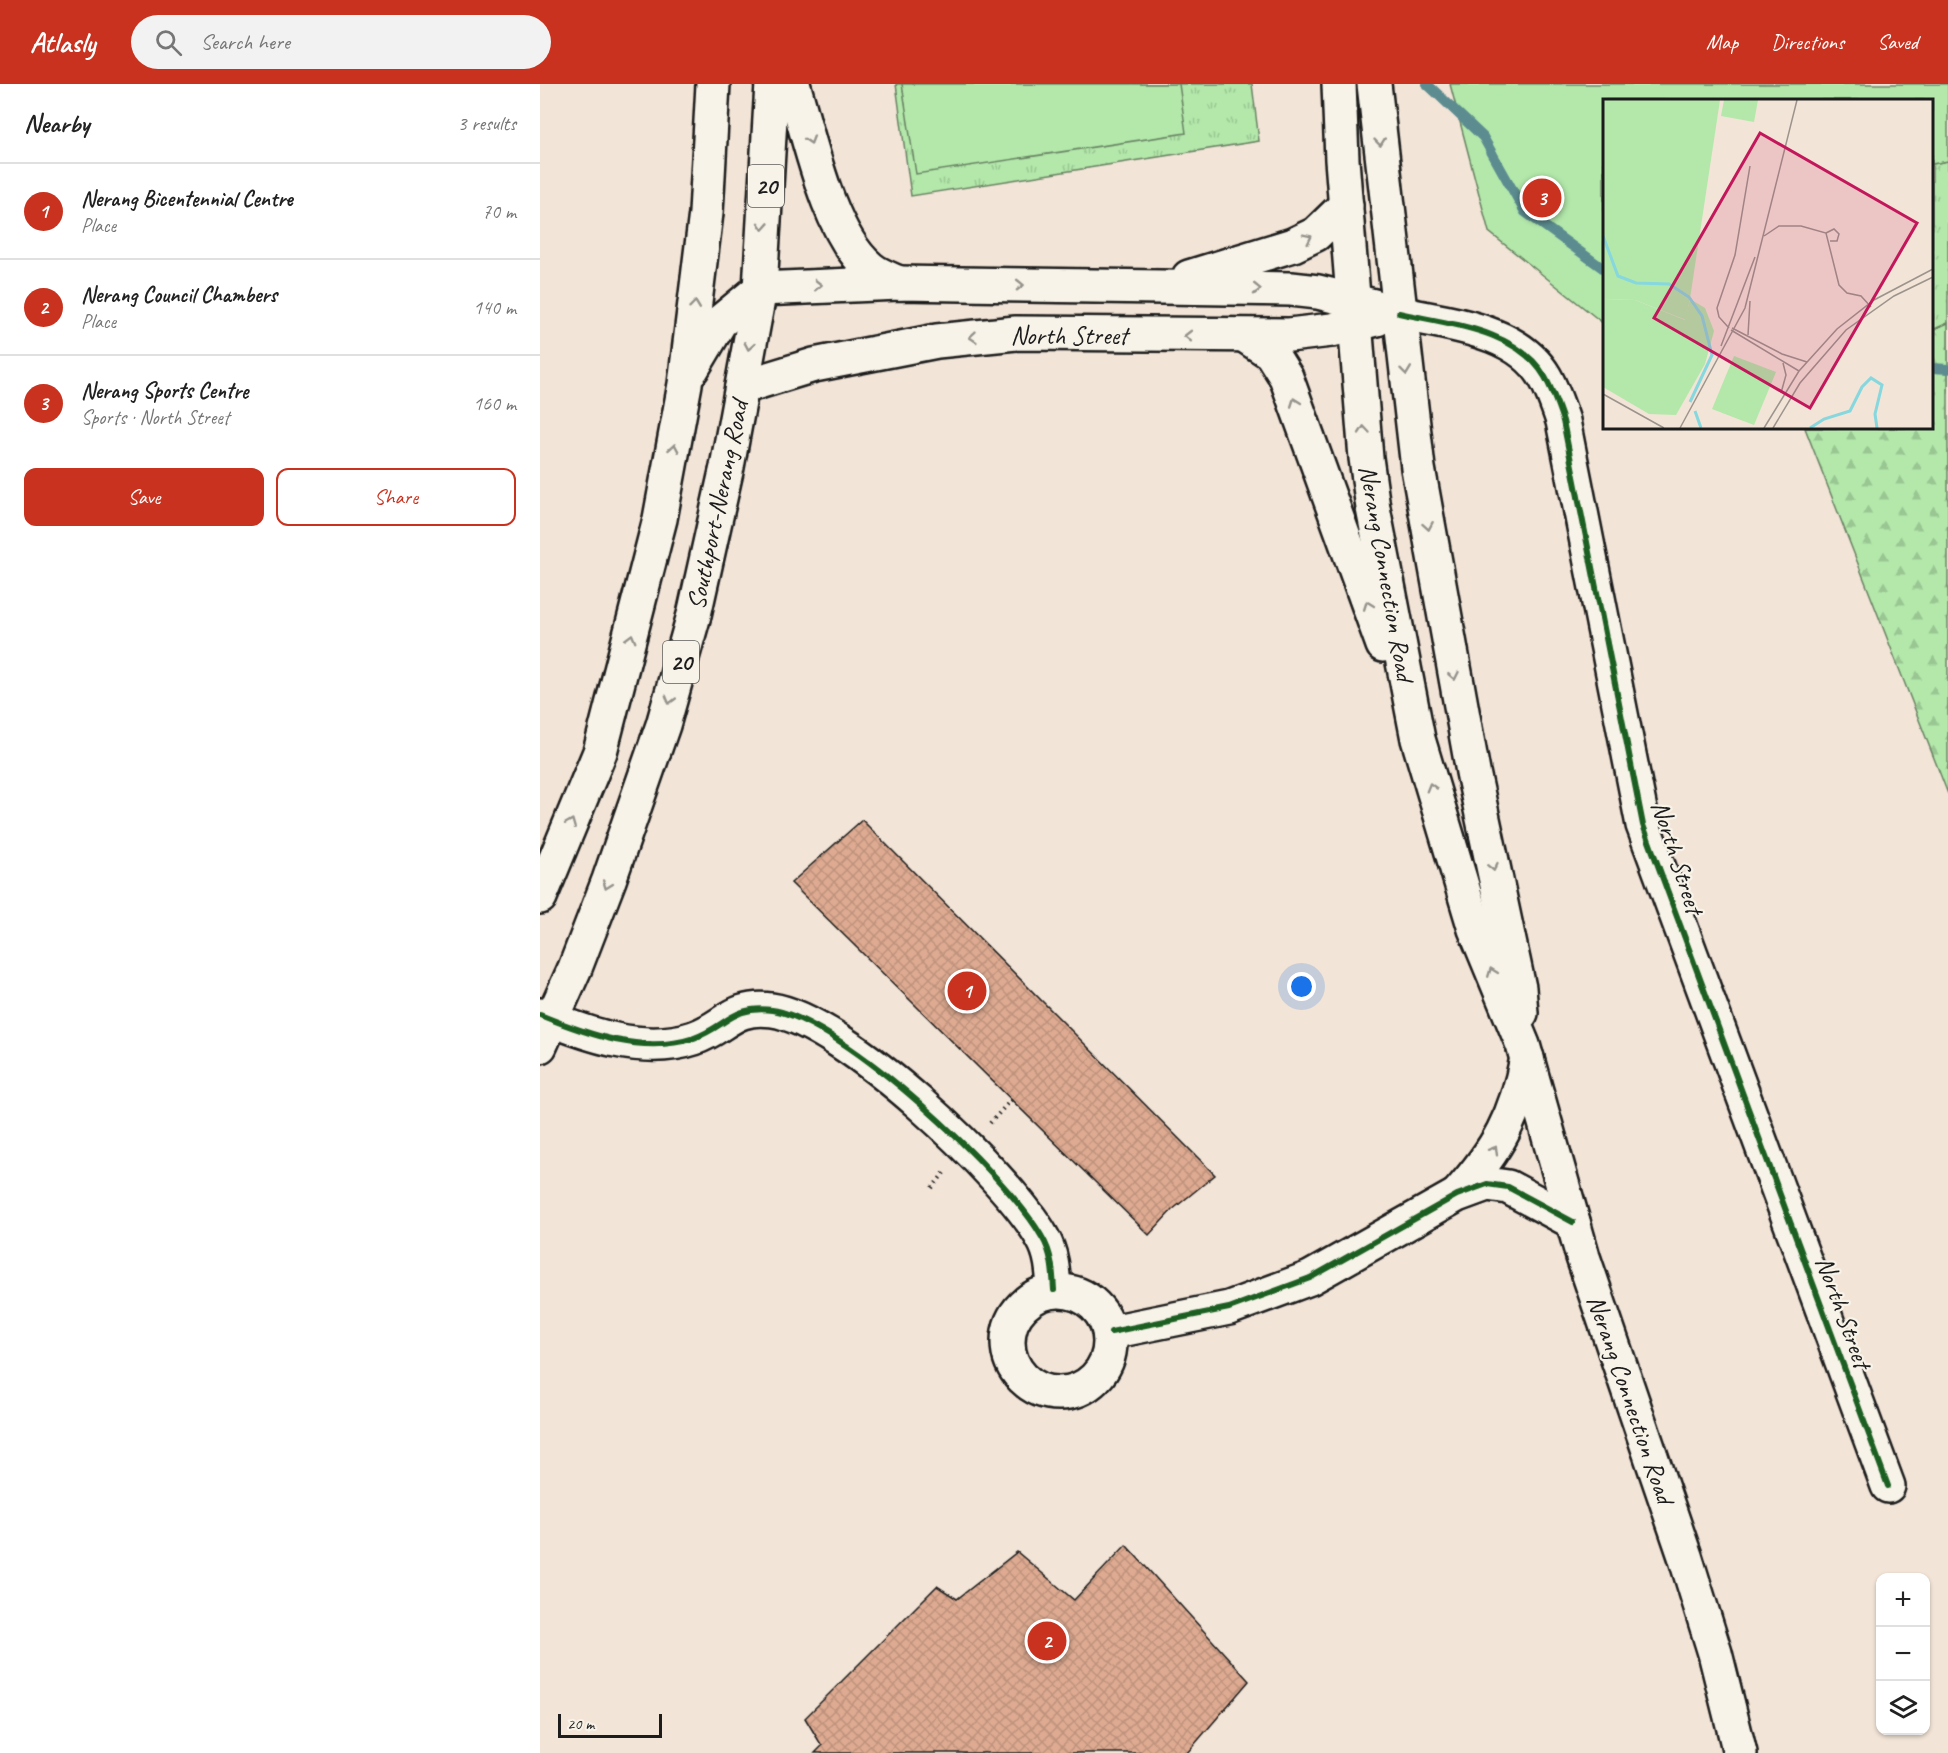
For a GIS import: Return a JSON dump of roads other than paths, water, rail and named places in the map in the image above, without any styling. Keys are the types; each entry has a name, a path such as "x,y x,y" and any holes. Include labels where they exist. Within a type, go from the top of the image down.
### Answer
{"main road":[{"name":"Southport-Nerang Road","path":"544,1027 605,890 666,714 694,615 727,467 760,289 772,84"},
{"path":"793,84 835,216 852,249 872,270 899,283"},
{"name":"Nerang Connection Road","path":"1339,84 1354,312 1373,508 1418,739 1475,929 1525,1052 1573,1222 1618,1365 1685,1556 1715,1653 1740,1753"},
{"name":"Nerang Connection Road","path":"1374,84 1418,468 1473,772 1519,988 1525,1052"},
{"name":"Southport-Nerang Road","path":"540,897 600,752 660,519 686,384 705,213 713,87"},
{"path":"1152,287 1293,245 1316,234 1346,205"},
{"name":"North Street","path":"760,289 899,283 1291,289 1318,292 1354,312"},
{"path":"686,384 696,359 720,322 760,289"},
{"name":"North Street","path":"742,387 814,365 937,341 1016,333 1289,336 1354,312 1399,313 1476,331 1513,345 1544,376 1563,421 1643,825 1888,1486"},
{"path":"1247,337 1271,353 1286,376 1418,739"},
{"path":"544,1027 634,1044 659,1045 695,1038 742,1010 774,1010 821,1028 902,1087 967,1148 1026,1210 1044,1240 1052,1262 1054,1290"},
{"path":"1457,1195 1488,1159 1507,1128 1521,1090 1525,1052"},
{"path":"1111,1332 1229,1308 1310,1278 1457,1195 1487,1184 1502,1184 1573,1222"},
{"path":"1054,1290 1079,1294 1100,1309 1111,1332 1110,1352 1103,1371 1073,1392 1044,1393 1020,1377 1007,1351 1010,1323 1027,1300 1054,1290"}],"waterway":[{"path":"1427,84 1483,137 1525,212 1603,268"},
{"path":"1933,368 1948,369"}],"place":[{"name":"Nerang Sports Centre","path":"1542,198"},
{"name":"Nerang Bicentennial Centre","path":"967,991"},
{"name":"Nerang Council Chambers","path":"1047,1641"}]}
